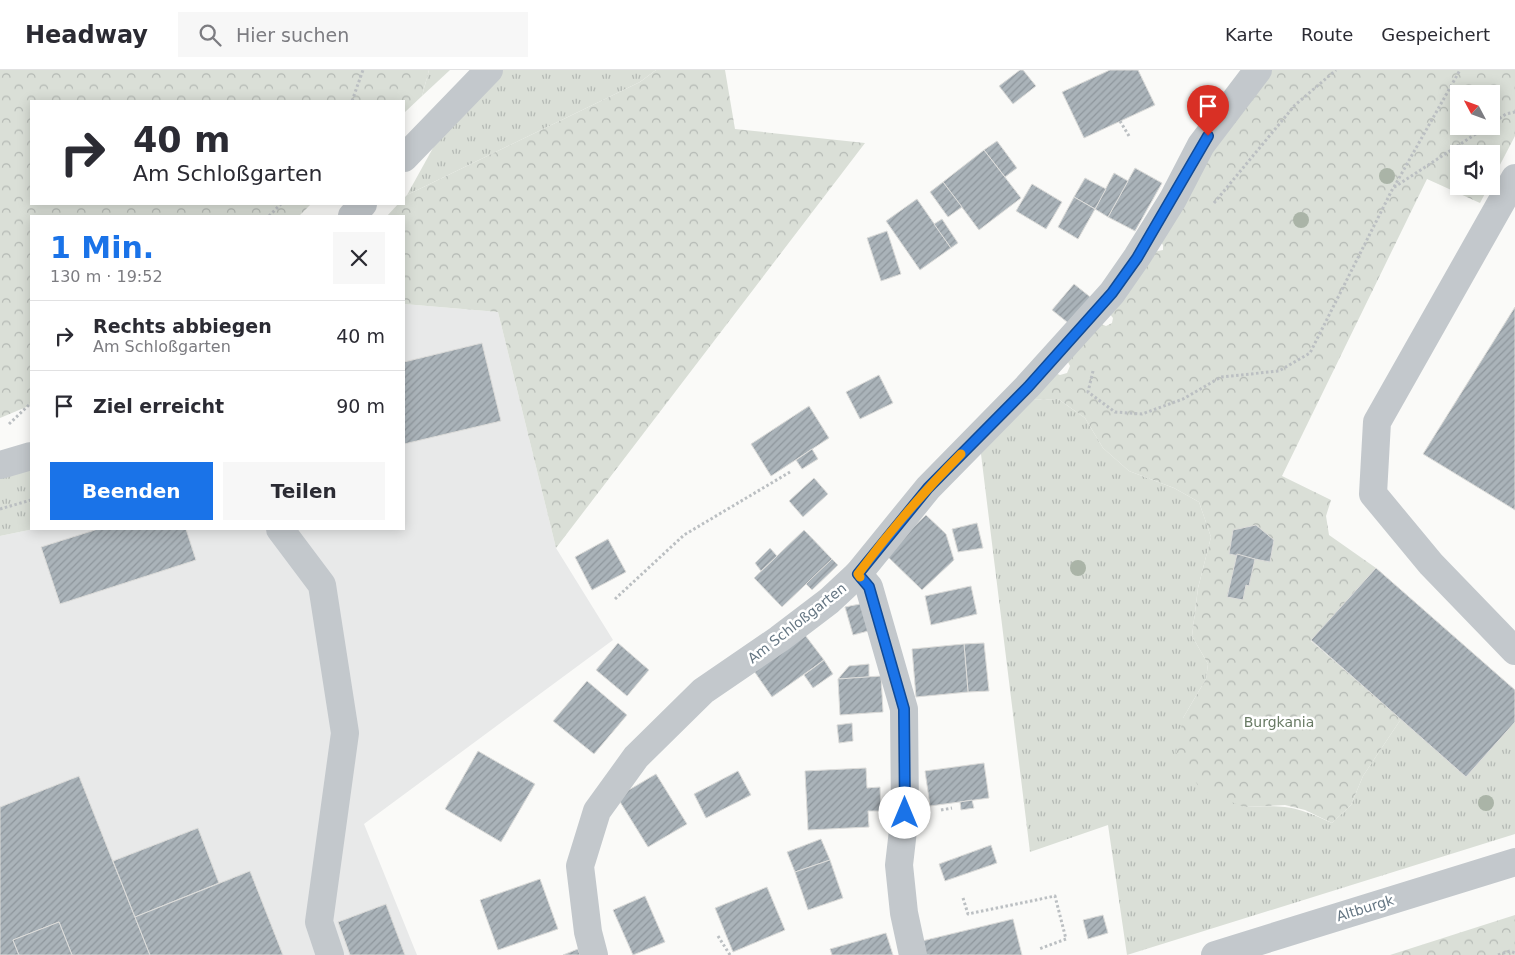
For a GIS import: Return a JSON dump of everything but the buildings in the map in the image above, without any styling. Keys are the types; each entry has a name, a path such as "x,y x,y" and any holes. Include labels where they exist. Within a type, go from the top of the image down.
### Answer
{"street":[{"path":"405,157 489,70"},
{"name":"Am Schloßgarten","path":"594,955 588,932 580,866 597,810 636,757 703,691 779,639 829,601 858,574 928,488 1028,387 1112,293 1137,258 1173,199 1201,145 1258,70"},
{"path":"1515,178 1377,422 1373,494 1431,564 1515,651"},
{"path":"353,215 361,205"},
{"path":"0,465 30,456"},
{"path":"281,530 322,585 345,733 319,922 330,955"},
{"path":"858,574 869,587 904,709 905,813 899,865 904,913 914,955"},
{"name":"Altburgk","path":"1215,955 1515,862"}],"path":[{"path":"352,100 363,70"},
{"path":"1208,208 1295,105 1336,70"},
{"path":"1096,366 1090,374 1088,392 1115,412 1142,414 1183,399 1221,377 1280,371 1310,352 1393,188 1460,70"},
{"path":"1500,118 1515,112"},
{"path":"1120,121 1130,136"},
{"path":"1393,188 1474,135"},
{"path":"270,215 280,205"},
{"path":"6,427 30,404"},
{"path":"615,600 684,535 790,472"},
{"path":"0,509 30,500"},
{"path":"963,898 968,914 1055,896 1066,938 1039,949"},
{"path":"718,936 730,955"},
{"path":"1498,955 1510,951 1515,953"}],"shaded area":[{"path":"405,304 498,312 556,548 613,640 364,824 417,955 0,955 0,536 30,530 405,530"}],"green space":[{"path":"0,70 429,70 422,96 405,112 405,100 30,100 30,205 310,205 300,215 30,215 30,405 0,418"},
{"path":"429,70 450,70 422,96"},
{"path":"476,70 656,70 640,82 407,195"},
{"path":"656,70 725,70 735,129 865,143 556,548 498,312 405,304 405,215 388,215 397,205 405,205 405,197 407,195 640,82"},
{"name":"Burgkania","path":"1272,70 1515,70 1515,136 1500,165 1500,145 1450,145 1450,189 1427,179 1282,476 1331,500 1326,516 1329,535 1376,568 1311,641 1401,719 1363,776 1351,805 1332,823 1305,810 1285,805 1244,807 1201,790 1176,752 1183,718 1206,679 1208,664 1192,636 1198,588 1211,537 1199,502 1174,488 1129,471 1103,448 1085,418 1058,399 1027,400 1055,373 1060,375 1067,373 1070,366 1067,360 1101,324 1106,326 1112,323 1113,318 1109,313 1153,252 1163,250 1163,245 1158,239 1224,130"},
{"path":"1462,195 1484,195 1480,203"},
{"path":"1058,399 1085,418 1103,448 1129,471 1174,488 1199,502 1211,537 1198,588 1192,636 1208,664 1206,679 1183,718 1244,807 1280,806 1308,813 1332,823 1351,805 1363,776 1401,719 1466,777 1515,722 1515,834 1127,955 1108,825 1030,852 980,446 1027,400"},
{"path":"30,466 30,530 0,536 0,477"},
{"path":"1515,915 1515,955 1390,955"}],"slow traffic":[{"path":"860,577 858,574 879,546 928,488 961,454"}],"route":[{"path":"905,813 906,745 904,709 869,587 858,574 928,488 1028,387 1112,293 1137,258 1173,199 1201,145 1208,136"}]}
